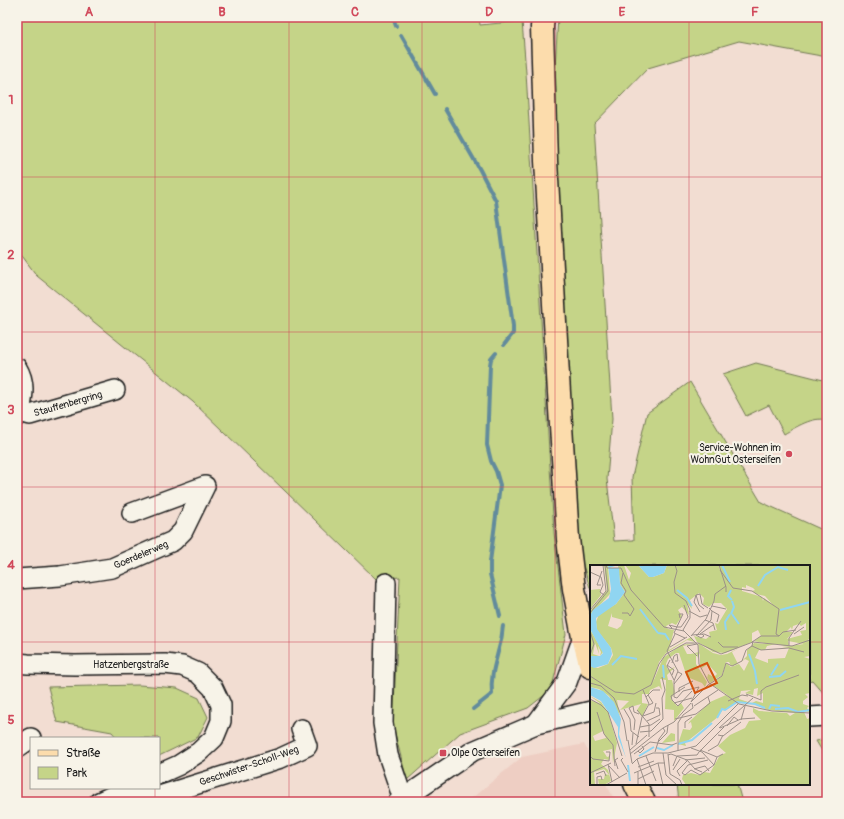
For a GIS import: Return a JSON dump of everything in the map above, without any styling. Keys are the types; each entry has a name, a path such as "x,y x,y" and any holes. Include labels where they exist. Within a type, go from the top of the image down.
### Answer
{"main road":[{"path":"543,17 542,27 546,161 568,539 574,589 583,637 590,662"},
{"path":"636,785 644,802"}],"street":[{"name":"Stauffenbergring","path":"17,368 21,374 24,391 18,414 30,415 115,390"},
{"name":"Goerdelerweg","path":"17,579 60,576 112,568 173,541 182,531 205,486 132,512"},
{"path":"386,583 383,723 388,755 401,801 473,752 536,724 590,711"},
{"path":"536,724 567,682 583,637"},
{"name":"Hatzenbergstraße","path":"17,662 28,664 75,665 165,664 182,666 198,672 213,688 221,705 221,722 214,738 199,752 179,765 160,774"},
{"path":"810,717 827,716"},
{"name":"Geschwister-Scholl-Weg","path":"130,789 137,796 156,798 281,758 307,746 301,728"},
{"path":"17,748 30,737"},
{"path":"99,802 127,789"}],"shaded area":[{"path":"584,744 590,755 590,785 607,785 616,802 467,802 522,757"}],"green space":[{"path":"17,17 479,17 480,25 522,21 554,533 566,634 551,690 528,708 460,733 407,780 393,726 400,577 376,579 193,402 37,276 17,249"},
{"path":"558,17 827,17 827,57 739,41 648,68 594,124 612,419 607,479 614,541 634,540 632,477 647,413 690,382 761,502 827,532 827,697 812,680 810,681 810,565 590,565 590,588 578,549 562,307 554,84"},
{"path":"756,363 827,381 827,420 822,419 810,421 799,425 784,434 769,405 746,416 723,374"},
{"path":"139,685 177,688 199,698 208,717 198,737 160,756 160,737 116,737 112,732 57,722 48,687"},
{"path":"827,739 827,759 816,741"},
{"path":"677,785 737,785 742,802 679,802"}],"waterway":[{"path":"393,17 396,26"},
{"path":"401,35 435,94"},
{"path":"445,109 496,201 513,326 513,333 504,345"},
{"path":"496,353 491,359 490,365 487,445 500,485 490,562 490,574 500,616"},
{"path":"473,709 492,694 493,675 503,626"}],"place":[{"name":"Service-Wohnen im WohnGut Osterseifen","path":"789,454"},
{"name":"Olpe Osterseifen","path":"443,753"}]}
